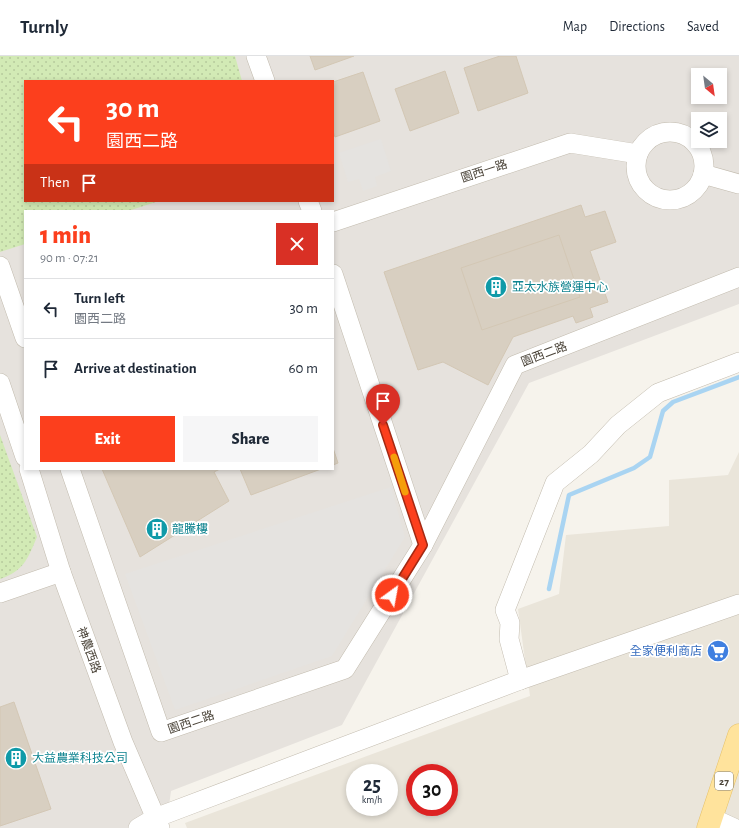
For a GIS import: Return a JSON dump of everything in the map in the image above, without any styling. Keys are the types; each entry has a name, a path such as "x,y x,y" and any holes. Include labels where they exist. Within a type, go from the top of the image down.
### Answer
{"main road":[{"name":"27","path":"710,823 739,735"}],"street":[{"path":"256,56 265,80"},
{"path":"663,133 674,133 685,136 694,142 701,152 704,163 703,174 698,184 686,196 670,200 660,199 650,194 642,186 637,176 635,166 638,154 643,145 652,137 663,133"},
{"name":"園西一路","path":"334,222 570,143 638,154"},
{"path":"703,174 739,184"},
{"path":"0,266 24,335"},
{"path":"334,277 423,545"},
{"name":"園西二路","path":"70,470 161,732 345,669 423,545 515,365 739,277"},
{"path":"520,680 509,639 510,623 505,610 555,483 591,454 618,425 658,393 739,362"},
{"path":"0,383 24,454"},
{"name":"神農西路","path":"29,470 61,572 123,742 156,824"},
{"path":"0,593 61,572"},
{"path":"138,828 156,824 520,680 739,604"},
{"path":"710,823 734,828"}],"shaded area":[{"path":"0,56 739,56 739,304 529,383 342,725 171,791 166,828 0,828"},
{"path":"381,139 391,171 375,177 377,186 363,191 359,179 348,182 339,153"},
{"path":"739,452 739,828 187,828 185,823 530,696 518,609 559,594 566,535 669,526 669,480 728,475"},
{"path":"391,487 405,537 332,656 175,710 125,574"}],"green space":[{"path":"0,56 235,56 242,80 24,80 24,202 156,202 131,210 24,210 24,244 0,252"},
{"path":"0,435 37,537 28,557 20,568 8,576 0,579"}],"building":[{"path":"310,56 354,56 315,70"},
{"path":"500,56 516,56 528,93 478,111 464,68"},
{"path":"445,71 459,113 410,131 395,89"},
{"path":"363,72 380,121 335,137 334,82"},
{"name":"亞太水族營運中心","path":"581,205 585,217 605,211 616,242 590,251 608,302 590,308 593,317 576,323 573,316 513,337 488,385 443,362 418,370 384,272"},
{"path":"559,235 580,297 482,330 461,268"},
{"path":"334,451 338,463 334,465"},
{"name":"龍騰樓","path":"102,470 218,470 214,472 229,501 140,557"},
{"path":"240,470 318,470 251,495"},
{"name":"大益農業科技公司","path":"14,702 51,809 0,826 0,707"}],"waterway":[{"path":"549,589 569,495 634,468 650,457 663,411 673,402 739,377"}],"slow traffic":[{"path":"394,457 405,492"}],"place":[{"name":"亞太水族營運中心","path":"496,287"},
{"name":"龍騰樓","path":"157,529"},
{"name":"全家便利商店","path":"718,651"},
{"name":"大益農業科技公司","path":"16,758"}],"route":[{"path":"383,425 423,545 392,595"}]}
